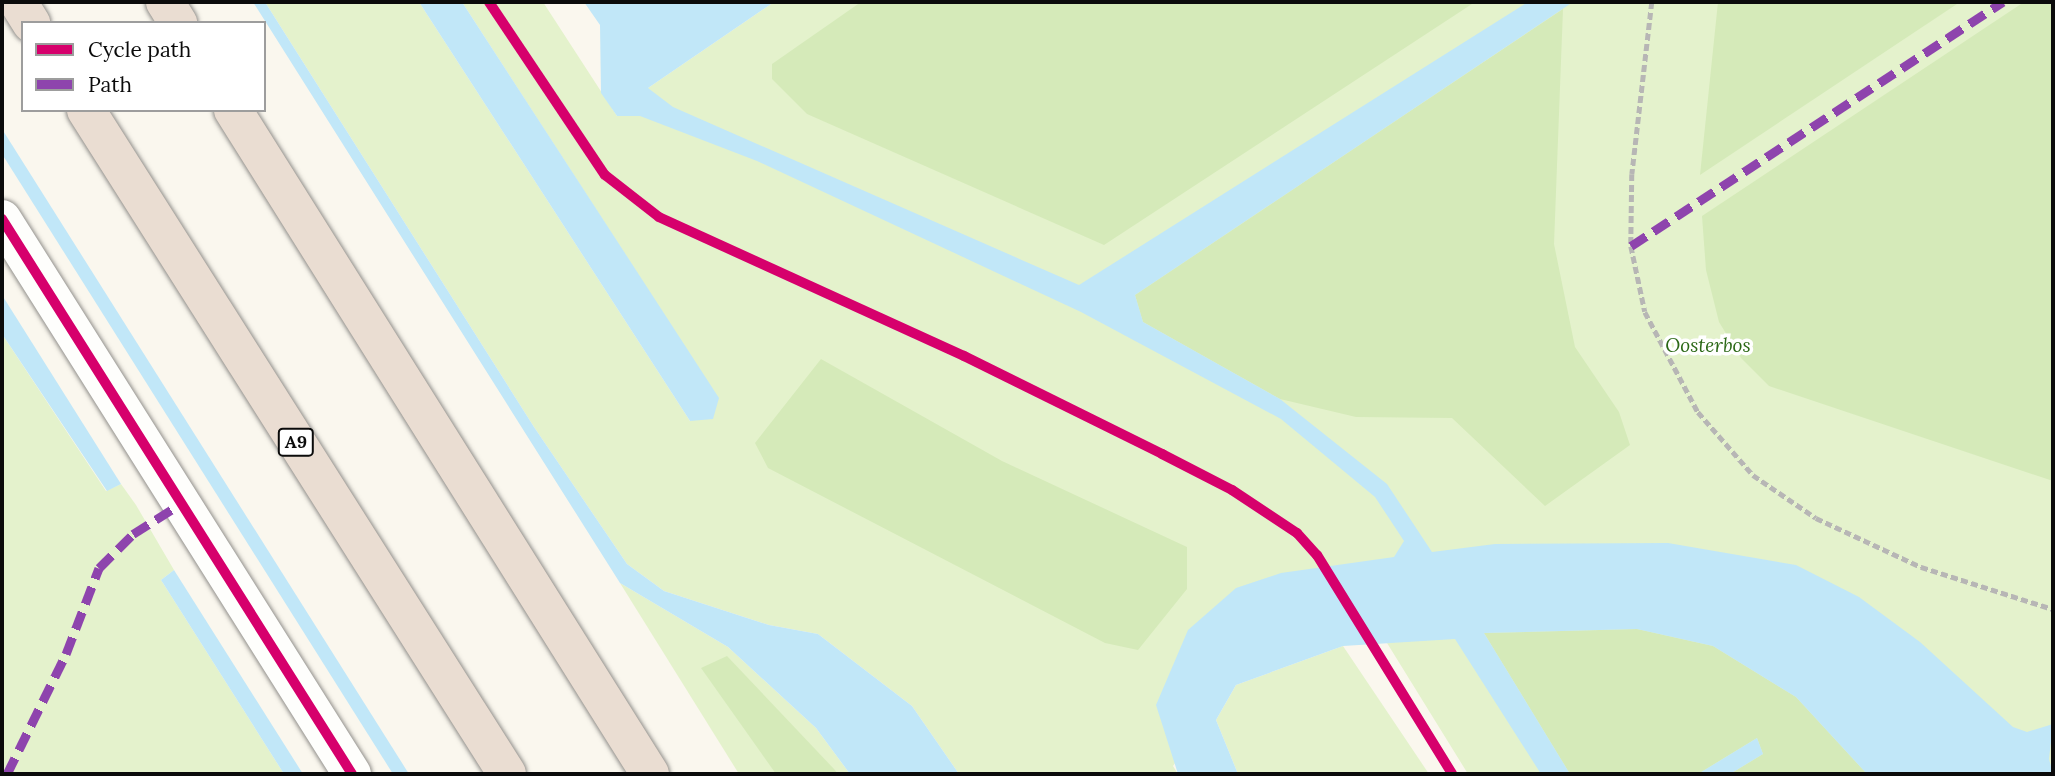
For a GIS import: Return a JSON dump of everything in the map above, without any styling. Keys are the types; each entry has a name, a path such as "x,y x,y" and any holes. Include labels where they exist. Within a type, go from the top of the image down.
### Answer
{"highway":[{"path":"18,2 30,21"},
{"path":"165,2 177,21"},
{"name":"A9","path":"87,112 506,774"},
{"path":"234,112 650,774"}],"street":[{"path":"2,219 352,774"}],"path":[{"path":"1652,2 1632,174 1631,246 1645,312 1698,412 1754,475 1816,518 1921,567 2053,609"}],"green space":[{"name":"Oosterbos","path":"265,2 419,2 690,421 718,398 462,2 543,2 617,116 648,88 774,2 2053,2 2053,774 1468,774 1387,643 1309,571 1173,766 1178,774 959,774 912,706 818,634 769,625 664,591 627,564 534,427"},
{"path":"861,2 1475,2 1104,245 807,114 772,79 772,64"},
{"path":"1718,2 1960,2 1700,175"},
{"path":"2024,2 2053,2 2053,481 1769,386 1741,358 1719,322 1706,270 1702,216"},
{"path":"1563,9 1554,244 1575,347 1619,412 1630,445 1545,506 1452,418 1356,417 1280,399 1143,322 1135,295"},
{"path":"2,334 106,491 121,484 136,505 174,570 161,580 284,774 2,774"},
{"path":"821,359 1002,461 1187,547 1187,589 1138,650 1105,643 768,468 755,443"},
{"path":"620,583 728,647 816,728 850,774 739,774"},
{"path":"1637,629 1713,646 1796,697 1867,774 1730,774 1763,754 1757,738 1698,774 1570,774 1484,633"},
{"path":"1343,646 1429,774 1238,774 1216,720 1236,685"},
{"path":"727,656 838,774 776,774 701,668"}],"water":[{"path":"253,2 265,2 534,427 627,564 664,591 769,625 818,634 912,706 959,774 850,774 816,728 728,647 620,583"},
{"path":"419,2 462,2 719,398 713,419 690,421"},
{"path":"584,2 774,2 648,88 673,107 1079,285 1528,2 1573,2 1135,295 1143,322 1280,399 1387,484 1432,552 1495,544 1668,543 1796,565 1859,597 1920,642 2013,727 2027,732 2053,724 2049,759 2053,774 1867,774 1796,697 1713,646 1637,629 1484,633 1570,774 1541,774 1455,639 1343,646 1236,685 1216,720 1238,774 1178,774 1156,705 1188,630 1236,588 1281,573 1394,557 1404,541 1375,497 1281,419 1081,312 757,161 640,116 617,116 601,93 600,25"},
{"path":"2,129 409,774 393,774 2,154"},
{"path":"2,295 121,484 107,491 2,334"},
{"path":"174,570 303,774 284,774 161,580"},
{"path":"1757,738 1763,754 1730,774 1698,774"}],"marked path":[{"path":"1631,246 2003,2"},
{"path":"7,774 66,654 99,568 133,534 182,503"}],"cycle path":[{"path":"489,2 605,175 659,217 964,356 1162,454 1232,490 1297,533 1317,555 1452,774"},
{"path":"2,219 352,774"}]}
